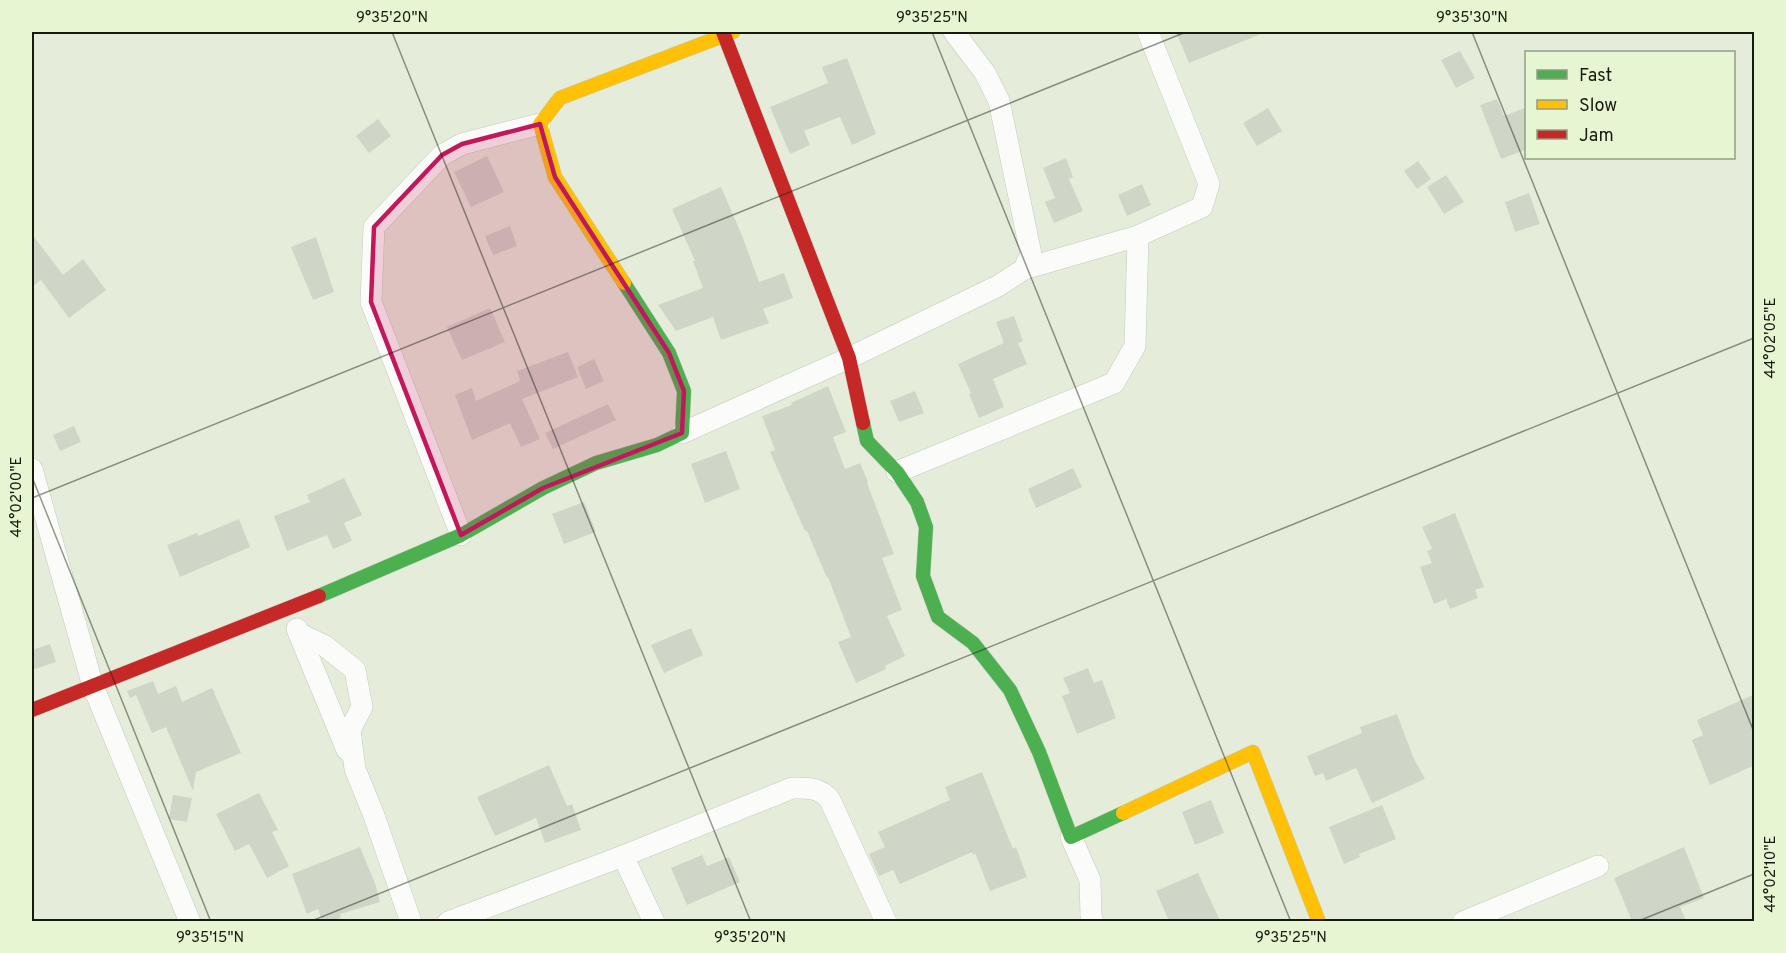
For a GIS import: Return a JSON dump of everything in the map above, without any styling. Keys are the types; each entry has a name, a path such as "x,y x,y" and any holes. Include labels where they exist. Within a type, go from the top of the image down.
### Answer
{"street":[{"path":"954,32 985,73 999,101 1030,254 1024,268"},
{"path":"32,710 288,610 461,535 543,488 585,468 657,445 849,358 998,286 1024,268 1138,236 1202,207 1209,184 1148,32"},
{"path":"461,535 371,302 374,227 442,155 462,144 540,124 560,98 727,33 849,358 867,441 897,472 918,502 926,527 923,576 938,617 972,643 1010,690 1039,752 1090,880 1091,916 1094,921"},
{"path":"540,124 555,177 669,353 684,391 682,433"},
{"path":"897,472 1114,383 1135,346 1138,236"},
{"path":"32,469 93,686 190,921"},
{"path":"288,610 355,769 411,921"},
{"path":"300,634 325,646 355,670 362,707 350,730 355,769"},
{"path":"1071,837 1253,752 1319,921"},
{"path":"448,921 792,788 811,788 824,793 830,800 886,921"},
{"path":"623,855 654,921"},
{"path":"1463,921 1598,866"}],"highlighted area":[{"path":"540,124 555,177 669,353 684,391 682,433 543,488 461,535 371,302 374,227 442,155 462,144"}],"building":[{"path":"1176,32 1266,32 1189,63"},
{"path":"1460,51 1475,78 1456,88 1441,60"},
{"path":"847,58 876,134 852,145 840,117 804,131 810,145 790,154 770,107 828,83 822,67"},
{"path":"1497,99 1504,116 1525,108 1525,150 1501,159 1480,105"},
{"path":"1268,108 1282,131 1257,146 1243,123"},
{"path":"378,119 391,136 369,153 356,136"},
{"path":"487,156 504,192 471,207 454,172"},
{"path":"1066,158 1073,177 1069,179 1083,211 1054,223 1045,202 1055,198 1043,168"},
{"path":"1418,161 1431,179 1417,189 1404,171"},
{"path":"1446,175 1464,202 1444,214 1427,187"},
{"path":"1142,184 1151,205 1127,216 1118,195"},
{"path":"721,187 759,282 784,273 793,298 763,309 769,323 721,340 713,317 676,331 658,305 703,288 693,261 695,261 672,209"},
{"path":"1529,193 1540,224 1515,232 1505,202"},
{"path":"510,226 517,246 493,255 485,236"},
{"path":"32,234 63,275 83,259 106,290 69,318 41,280 32,287"},
{"path":"316,237 334,292 313,300 291,247"},
{"path":"490,308 505,342 462,360 447,327"},
{"path":"1014,316 1023,341 1018,343 1027,364 993,379 1004,407 979,418 958,364 1004,343 996,322"},
{"path":"568,352 578,377 522,399 540,439 521,447 510,423 472,440 455,395 472,388 476,401 520,381 517,371"},
{"path":"594,359 604,381 586,389 577,367"},
{"path":"828,386 846,432 833,437 845,469 860,463 868,482 894,554 882,558 902,610 887,616 905,656 885,666 886,669 856,683 838,642 851,637 828,577 770,452 775,450 762,416 792,405 791,403"},
{"path":"915,391 924,413 899,422 890,401"},
{"path":"608,404 616,420 553,449 545,433"},
{"path":"74,426 81,442 60,451 53,435"},
{"path":"726,451 740,489 705,503 691,464"},
{"path":"1073,468 1082,487 1036,508 1028,489"},
{"path":"344,478 362,515 344,523 352,541 333,549 327,535 287,551 274,516 310,502 307,495"},
{"path":"584,502 596,532 564,544 552,514"},
{"path":"1455,513 1484,587 1475,590 1478,598 1450,609 1446,599 1434,604 1420,567 1432,563 1427,551 1432,549 1422,527"},
{"path":"239,519 250,547 180,577 167,545 197,533 198,536"},
{"path":"691,628 703,655 664,673 651,645"},
{"path":"50,644 56,662 32,670 32,650"},
{"path":"1088,668 1094,683 1102,680 1116,718 1077,734 1062,696 1070,693 1063,678"},
{"path":"153,681 158,694 176,686 182,702 212,688 241,753 196,772 193,791 166,727 152,733 136,695 130,698 127,691"},
{"path":"1755,694 1755,765 1710,785 1692,740 1703,735 1697,720"},
{"path":"1397,714 1413,757 1425,779 1372,803 1356,768 1326,781 1323,773 1315,776 1307,756 1362,733 1360,727"},
{"path":"549,765 567,806 572,804 581,830 545,843 536,818 495,836 477,797"},
{"path":"982,772 1013,849 1016,847 1027,877 990,891 975,853 973,855 972,852 900,884 893,870 879,876 869,854 885,847 878,832 950,800 945,787"},
{"path":"259,793 278,830 272,832 289,866 267,878 249,844 235,851 216,814"},
{"path":"173,795 192,798 187,822 169,819"},
{"path":"1211,800 1224,833 1195,845 1182,812"},
{"path":"1382,805 1396,839 1359,854 1360,857 1344,864 1329,827"},
{"path":"360,847 380,902 340,914 341,918 330,921 322,921 318,909 307,914 292,874"},
{"path":"1684,847 1704,898 1680,907 1686,921 1632,921 1614,878"},
{"path":"702,855 707,866 729,857 740,882 687,905 671,868"},
{"path":"1198,873 1220,921 1169,921 1156,891"}],"traffic: fast":[{"path":"319,596 461,535 543,488 596,463 657,445 682,433 684,391 669,353 624,283"},
{"path":"863,423 867,441 897,472 917,502 926,527 923,576 938,617 973,643 1010,690 1039,752 1071,837 1123,813"}],"traffic: slow":[{"path":"624,283 555,177 540,124 560,98 733,32"},
{"path":"1123,813 1253,752 1319,922"}],"traffic: jam":[{"path":"723,32 849,358 863,423"},
{"path":"32,710 319,596"}]}
